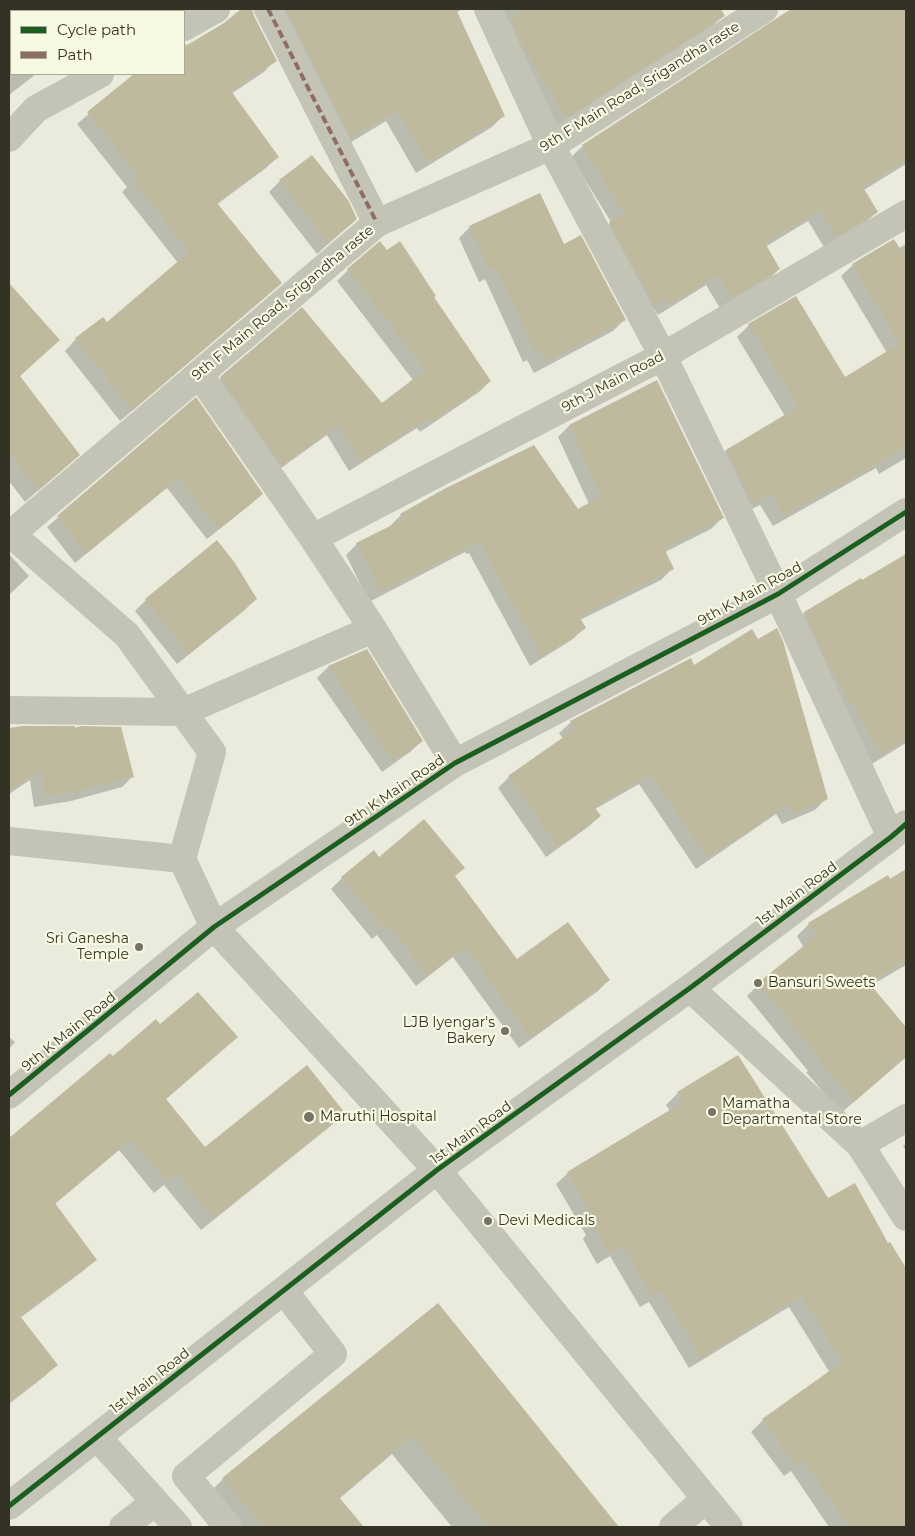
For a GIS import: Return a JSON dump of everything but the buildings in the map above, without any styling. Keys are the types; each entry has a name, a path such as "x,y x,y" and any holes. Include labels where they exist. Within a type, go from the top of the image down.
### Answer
{"street":[{"path":"185,26 216,9"},
{"path":"268,9 377,223"},
{"path":"488,9 550,146 663,356 778,594 899,831"},
{"name":"9th F Main Road, Srigandha raste","path":"10,532 377,223 550,146 764,9"},
{"path":"9,138 36,109 98,75"},
{"name":"9th J Main Road","path":"313,538 663,356 906,214"},
{"path":"199,374 313,538 373,629 455,763"},
{"name":"9th K Main Road","path":"9,1095 214,927 455,763 778,594 906,512"},
{"path":"10,532 127,635 212,752 182,859 214,927 438,1170 729,1527"},
{"path":"9,710 183,712 373,629"},
{"name":"1st Main Road","path":"9,1506 438,1170 690,988 899,831"},
{"path":"9,841 182,859"},
{"path":"690,988 860,1145 906,1216"},
{"path":"860,1145 906,1118"},
{"path":"228,1527 186,1476 333,1354 284,1291"},
{"path":"97,1437 178,1527"},
{"path":"673,1527 706,1499"},
{"path":"123,1527 155,1502"}],"marked path":[{"path":"268,9 377,223"}],"cycle path":[{"path":"9,1095 214,927 455,763 778,594 906,512"},
{"path":"9,1506 437,1170 690,988 906,824"}],"place":[{"name":"Sri Ganesha Temple","path":"139,947"},
{"name":"Bansuri Sweets","path":"758,983"},
{"name":"LJB Iyengar's Bakery","path":"505,1031"},
{"name":"Mamatha Departmental Store","path":"712,1112"},
{"name":"Maruthi Hospital","path":"309,1117"},
{"name":"Devi Medicals","path":"488,1221"}]}
